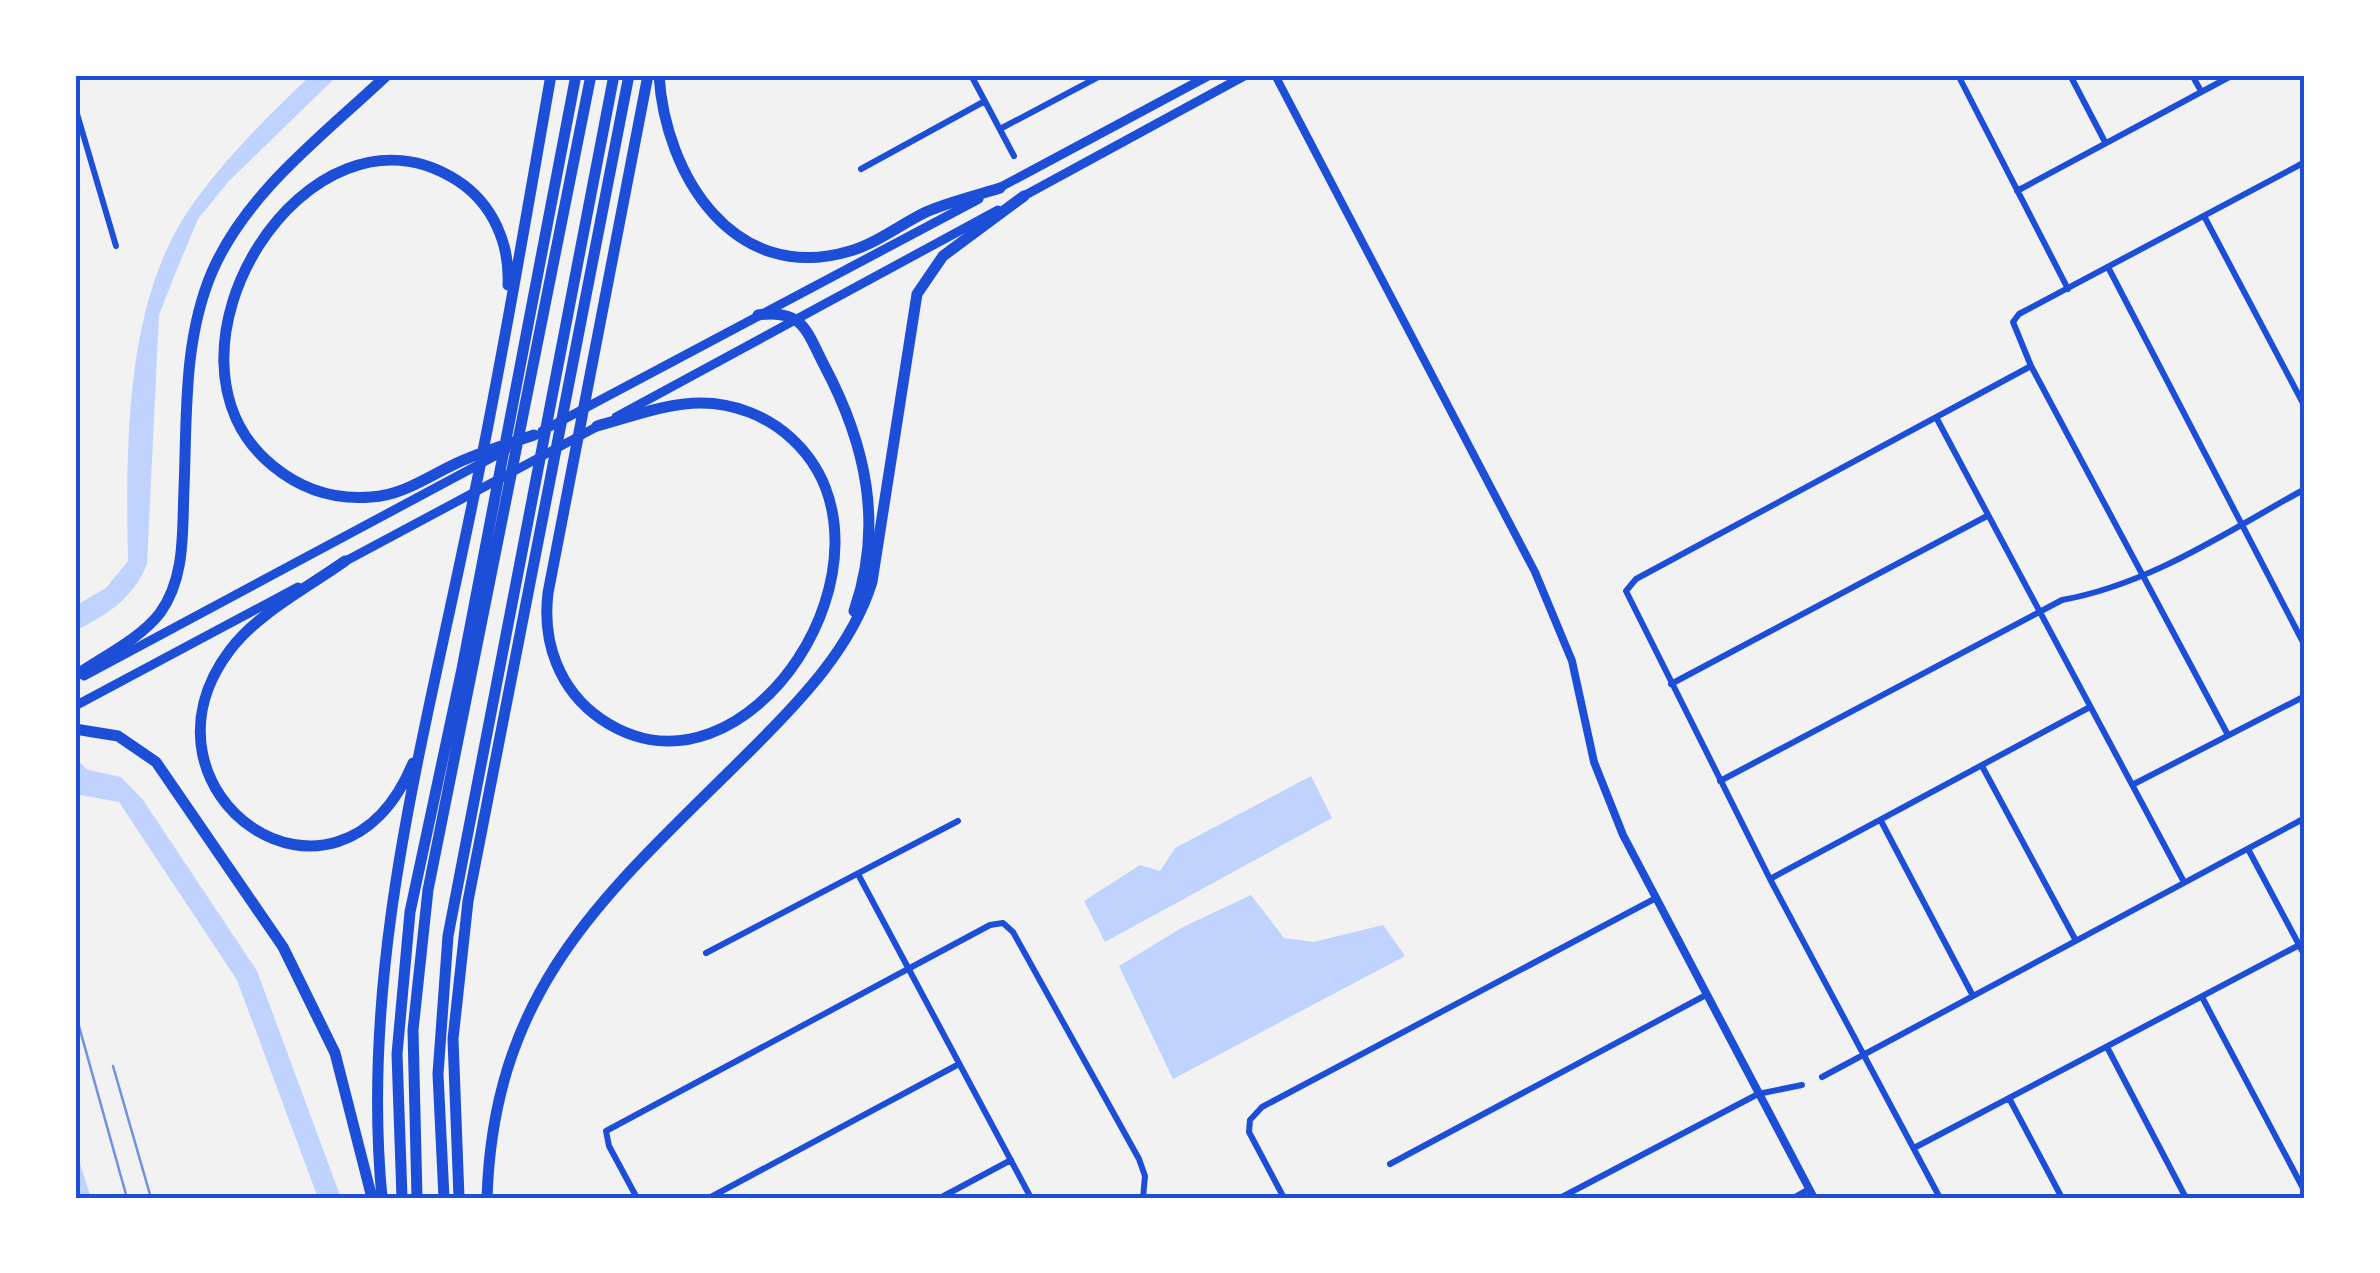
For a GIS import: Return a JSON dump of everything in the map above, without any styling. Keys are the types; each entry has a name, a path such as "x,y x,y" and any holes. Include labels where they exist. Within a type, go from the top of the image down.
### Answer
{"highway":[{"path":"75,678 149,625 175,586 181,548 192,348 201,302 220,256 263,193 387,75"},
{"path":"382,1198 376,1117 381,980 390,902 490,414 551,75"},
{"path":"402,1198 397,1054 404,948 576,75"},
{"path":"417,1198 412,1064 418,959 591,75"},
{"path":"444,1198 438,1074 446,953 614,75"},
{"path":"459,1198 452,1088 458,970 629,75"},
{"path":"597,426 678,404 725,405 757,415 786,434 821,476 837,532 827,596 796,660 752,709 715,732 662,740 611,726 572,692 553,657 546,615 648,75"},
{"path":"659,75 667,130 694,192 730,230 768,249 810,256 851,251 927,212 1000,188"},
{"path":"506,330 505,246 480,200 430,167 397,161 364,163 336,173 308,191 255,251 237,288 224,331 226,394 244,436 266,461 295,482 338,496 398,492 457,462 534,435"},
{"path":"486,1198 492,1128 510,1059 528,1011 563,949 610,891 808,692 861,610 872,582 917,294 944,256 1024,196"},
{"path":"758,315 781,313 797,318 846,407 866,475 867,564 838,648"},
{"path":"345,561 252,626 219,666 202,724 204,754 216,793 238,820 264,837 296,846 335,842 364,830 389,808 424,736"},
{"path":"75,730 118,736 156,762 284,946 335,1053 372,1198"}],"main road":[{"path":"75,678 1210,75"},
{"path":"75,706 1246,75"}],"street":[{"path":"971,75 1014,156"},
{"path":"1000,129 1102,75"},
{"path":"1275,75 1535,572 1572,661 1594,762 1656,898 1811,1194 1793,1198"},
{"path":"1958,75 2068,288"},
{"path":"2070,75 2105,142"},
{"path":"2192,75 2201,91"},
{"path":"2017,191 2233,75"},
{"path":"861,169 985,101"},
{"path":"75,107 116,246"},
{"path":"2228,735 2032,366 2013,322 2020,314 2068,288 2304,166"},
{"path":"2204,216 2305,407"},
{"path":"2108,267 2305,646"},
{"path":"1940,1198 1770,879 1626,591 1636,579 2032,366"},
{"path":"1937,420 2184,882"},
{"path":"1720,781 2062,600 2103,592 2145,577 2305,489"},
{"path":"1671,684 1987,516"},
{"path":"2132,786 2305,696"},
{"path":"1770,879 2090,707"},
{"path":"1982,766 2075,938"},
{"path":"1822,1078 2075,938 2305,818"},
{"path":"1881,820 1972,994"},
{"path":"706,953 958,821"},
{"path":"2248,849 2305,956"},
{"path":"858,874 1031,1198"},
{"path":"1284,1198 1249,1132 1250,1120 1262,1106 1656,898"},
{"path":"638,1198 609,1146 606,1130 990,925 1003,923 1013,932 1138,1159 1144,1176 1143,1198"},
{"path":"1914,1148 2302,944"},
{"path":"1390,1164 1706,995"},
{"path":"2202,997 2305,1192"},
{"path":"2106,1047 2186,1198"},
{"path":"709,1198 959,1064"},
{"path":"1560,1198 1758,1094 1802,1086"},
{"path":"2009,1098 2062,1198"},
{"path":"940,1198 1011,1160"}],"water":[{"path":"311,75 338,75 228,182 198,219 159,315 147,564 118,604 75,631 75,606 106,588 128,561 133,380 151,290 167,249 188,211 215,175"},
{"path":"75,758 88,770 121,777 143,800 257,971 341,1198 318,1198 237,980 119,802 75,794"},
{"path":"1311,776 1332,818 1105,942 1084,901 1140,865 1160,871 1175,848"},
{"path":"1251,895 1284,938 1314,942 1383,925 1405,956 1173,1079 1119,966 1183,927"},
{"path":"75,1148 91,1198 75,1198"}],"railway":[{"path":"75,1012 127,1198"},
{"path":"113,1066 151,1198"}]}
